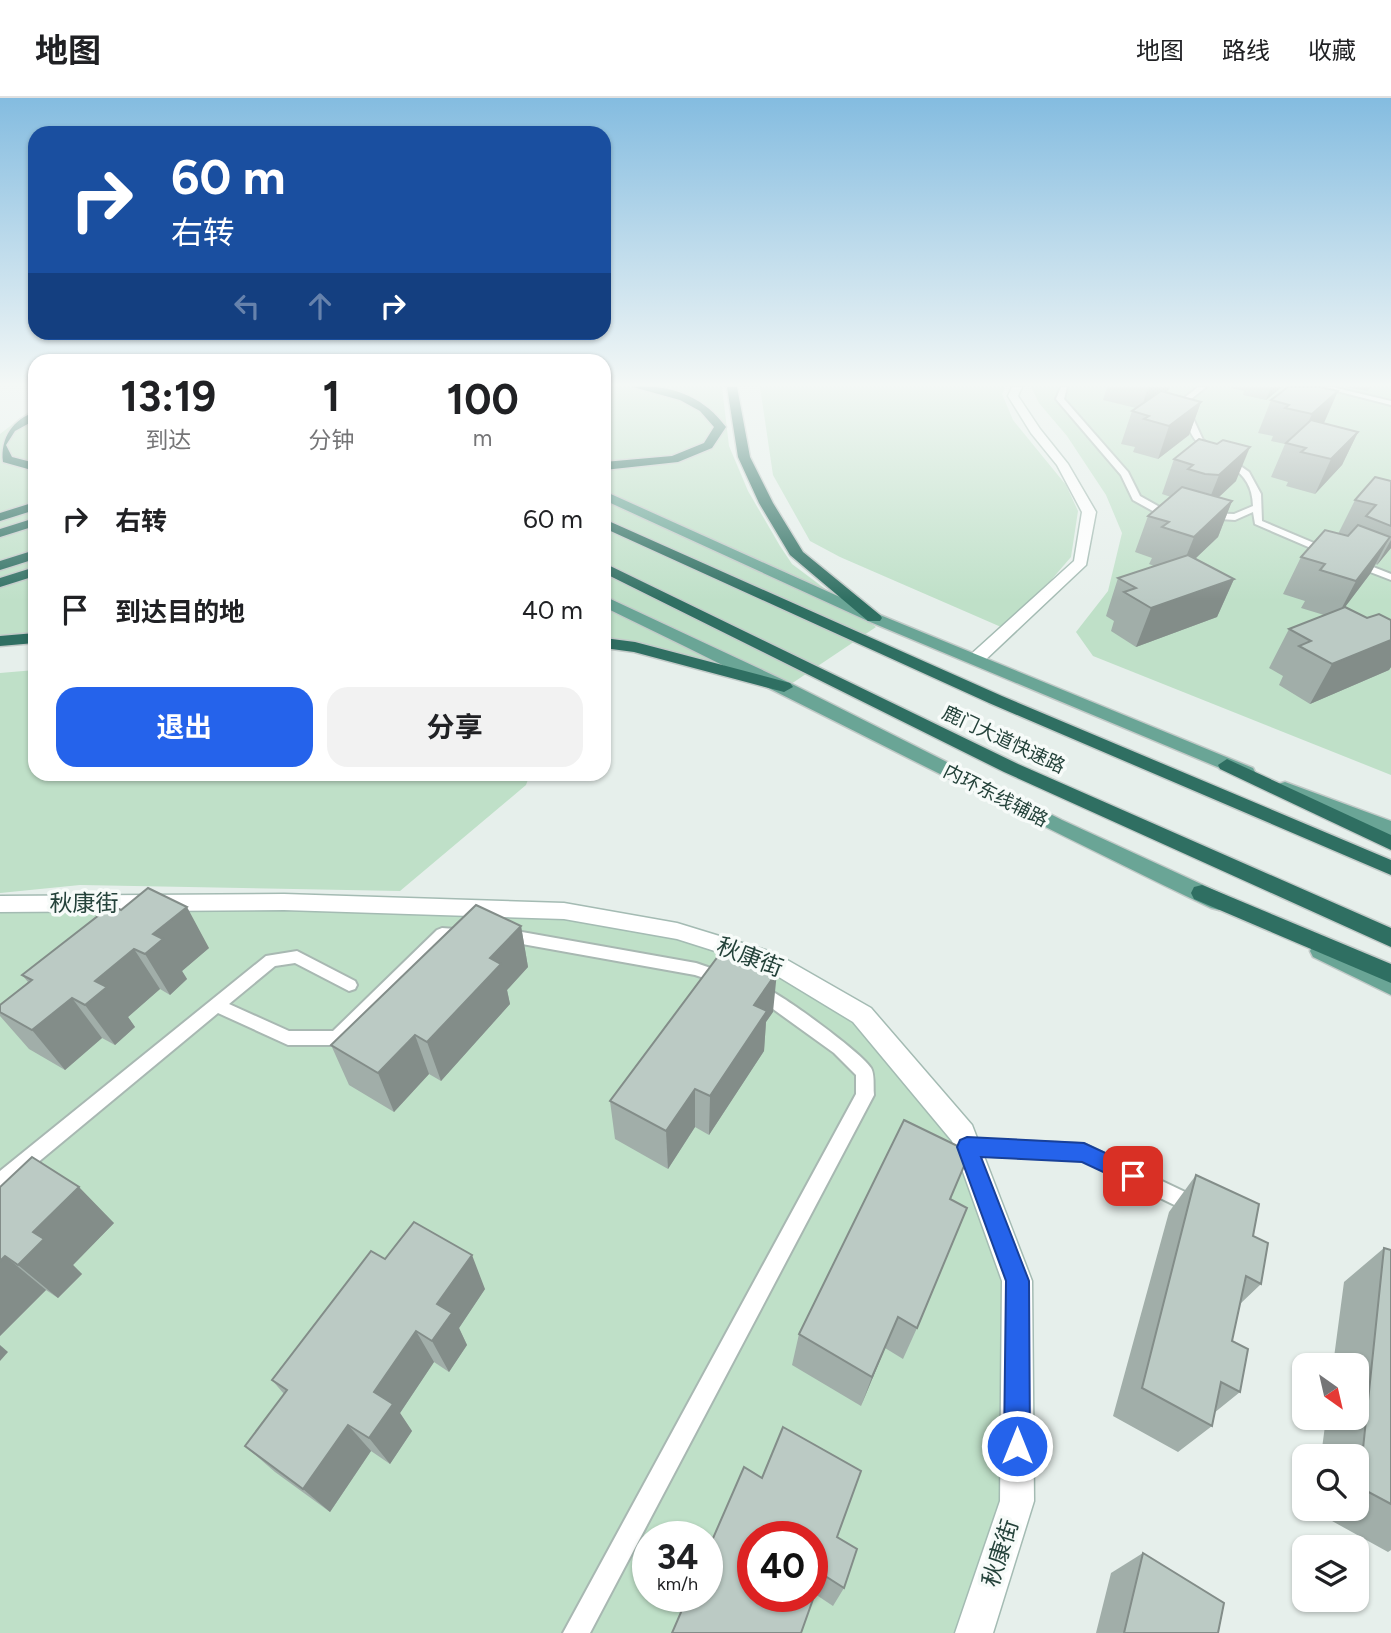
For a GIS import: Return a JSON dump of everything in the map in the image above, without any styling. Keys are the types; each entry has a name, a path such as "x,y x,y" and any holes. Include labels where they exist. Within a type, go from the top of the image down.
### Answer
{"highway":[{"path":"7,459 28,465"},
{"path":"611,465 675,459"},
{"path":"745,459 765,503 796,555 874,618"},
{"path":"0,517 28,508"},
{"path":"0,533 28,524"},
{"name":"鹿门大道快速路","path":"611,526 1168,776 1391,868"},
{"path":"0,566 28,556"},
{"name":"鹿门大道快速路","path":"611,570 1011,768 1391,938"},
{"path":"0,583 28,573"},
{"path":"0,641 28,639"},
{"path":"611,644 635,647 784,687"},
{"path":"1227,765 1391,843"},
{"path":"1202,893 1391,974"}],"main road":[{"path":"611,498 874,618 1227,765 1391,829"},
{"name":"内环东线辅路","path":"611,604 784,687 1055,825 1202,893 1391,986"}],"street":[{"path":"975,660 1081,562 1088,512 1058,459"},
{"name":"秋康街","path":"0,904 284,902 564,911 677,931 767,959 862,1015 963,1134 1017,1281 1017,1501 974,1633"}],"lane":[{"path":"1112,459 1125,474 1136,498 1163,513 1187,514"},
{"path":"1226,459 1245,472 1257,494 1258,522"},
{"path":"1235,517 1256,508"},
{"path":"1199,515 1235,517 1258,522 1391,577"},
{"path":"216,1005 288,1038 337,1038 442,934 485,934 696,969 759,990 840,1048 864,1072 865,1095 576,1633"},
{"path":"0,1182 271,960 297,957 349,985"},
{"path":"967,1147 1084,1152 1206,1212"}],"green space":[{"path":"0,459 28,459 28,634 0,635"},
{"path":"611,459 734,459 748,491 792,564 876,627 791,684 611,640"},
{"path":"771,459 1045,459 1066,485 1078,511 1071,557 1008,630 840,557 810,541 773,475"},
{"path":"1082,459 1391,459 1391,775 1093,656 1076,632 1108,591 1122,533 1106,495"},
{"path":"28,671 28,781 527,781 400,891 80,885 0,893 0,673"},
{"path":"0,904 564,911 767,959 862,1015 963,1134 1017,1281 1017,1501 974,1633 0,1633"}],"building":[{"path":"1174,459 1237,459 1219,475 1188,469 1193,465"},
{"path":"1375,477 1391,481 1391,526 1366,516 1376,505 1355,500"},
{"path":"1182,487 1232,501 1194,537 1162,527 1169,522 1148,516"},
{"path":"1358,525 1390,537 1356,581 1320,570 1325,564 1301,557 1325,530 1348,536"},
{"path":"1188,555 1234,579 1151,608 1124,592 1136,588 1118,578"},
{"path":"1345,607 1367,618 1379,614 1391,620 1391,640 1332,664 1299,646 1311,641 1289,629"},
{"path":"148,888 187,907 153,934 163,939 145,954 134,949 95,981 107,987 85,1005 72,998 32,1030 0,1012 0,1005 32,980 22,975 112,905 121,910"},
{"path":"476,905 521,926 490,958 501,964 427,1042 415,1035 378,1073 331,1045"},
{"path":"725,947 777,972 754,1005 767,1011 710,1096 695,1089 666,1131 610,1101"},
{"path":"904,1120 970,1152 950,1199 967,1208 917,1328 898,1317 872,1377 799,1334"},
{"path":"32,1157 79,1187 33,1232 44,1239 18,1265 5,1256 0,1261 0,1187"},
{"path":"1196,1175 1259,1204 1253,1236 1268,1243 1261,1284 1246,1276 1232,1341 1248,1349 1240,1392 1221,1382 1212,1426 1142,1388"},
{"path":"414,1222 472,1255 437,1304 452,1313 432,1341 416,1331 374,1392 393,1404 369,1438 348,1425 303,1489 245,1446 287,1390 272,1380 371,1251 385,1259"},
{"path":"1384,1248 1391,1250 1391,1504 1369,1492 1369,1444 1363,1444 1365,1430 1369,1430 1369,1391"},
{"path":"783,1427 861,1471 837,1537 857,1549 844,1588 828,1578 828,1521 737,1521 737,1612 808,1612 801,1633 672,1633 681,1612 723,1612 723,1521 720,1521 744,1467 762,1478"},
{"path":"1143,1553 1224,1603 1218,1633 1124,1633"}],"route":[{"path":"1017,1446 1017,1281 967,1147 1084,1152 1133,1176"}]}
